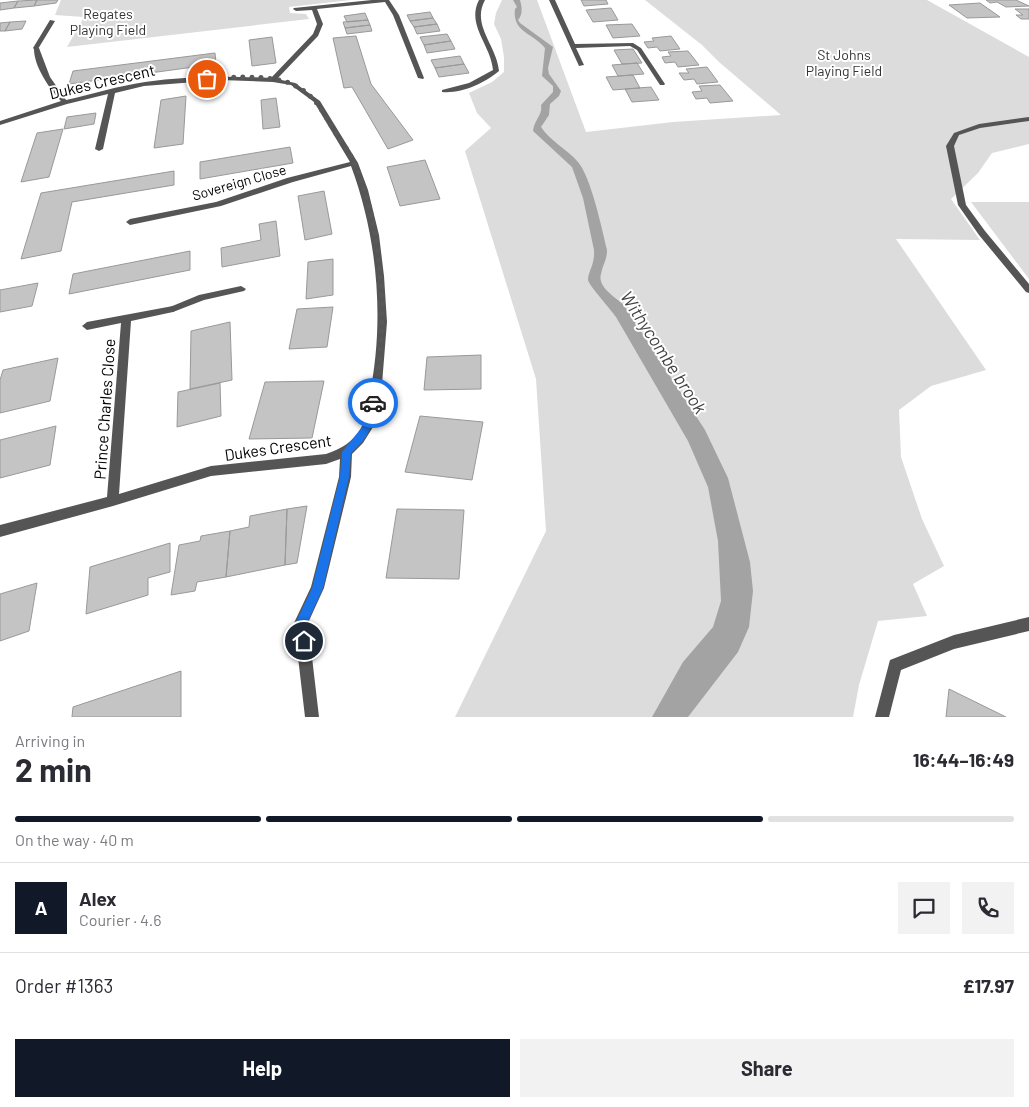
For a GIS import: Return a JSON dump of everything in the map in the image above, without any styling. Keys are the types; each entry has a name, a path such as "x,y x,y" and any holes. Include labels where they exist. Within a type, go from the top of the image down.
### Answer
{"street":[{"path":"296,9 386,0 396,15 421,78"},
{"path":"444,91 462,88 480,81 496,71 493,53 480,30 477,16 479,4 482,0"},
{"path":"552,0 581,65"},
{"path":"273,80 316,35 320,24 314,8"},
{"path":"52,21 36,48 41,67 59,96 65,102"},
{"path":"572,46 631,44 639,49 662,84"},
{"name":"Dukes Crescent","path":"0,123 65,102 144,84 220,78 273,80 293,84 317,101 354,163 364,190 375,235 380,276 382,322 377,384 368,427 359,440 346,452 326,459 211,471 113,501 0,530"},
{"path":"99,149 112,90"},
{"path":"1029,119 979,126 956,134 950,146 962,205 982,233 1029,290"},
{"name":"Sovereign Close","path":"130,222 218,204 290,180 354,163"},
{"name":"Prince Charles Close","path":"87,326 173,309 202,297 241,289"},
{"name":"Prince Charles Close","path":"113,501 126,319"},
{"path":"312,717 301,622 317,588 345,477 346,452"},
{"path":"882,717 896,665 954,642 1029,624"}],"green space":[{"name":"Regates Playing Field","path":"61,0 351,0 289,7 290,13 306,14 309,19 67,47 84,17 55,15"},
{"name":"St Johns Playing Field","path":"502,0 537,0 586,132 673,122 781,115 702,45 645,0 927,0 1029,57 1029,144 992,153 978,173 951,199 980,240 896,239 986,370 931,386 899,410 901,457 922,519 944,566 913,584 927,616 878,621 859,685 853,717 455,717 546,531 536,379 465,151 491,128 477,113 469,93 492,82 504,72 501,39 494,24 496,13"},
{"path":"971,202 1029,202 1029,279"}],"shaded area":[{"path":"513,0 520,0 522,10 518,20 520,23 553,47 548,68 549,74 561,91 559,96 550,104 549,115 541,127 549,137 578,162 587,179 596,204 607,250 601,274 604,288 624,305 705,430 728,478 750,562 753,591 749,627 738,652 688,717 652,717 683,662 713,627 721,601 718,541 708,487 688,441 616,317 588,280 594,250 583,198 572,167 533,131 541,112 541,105 553,92 553,86 542,76 545,48 524,32 517,23 515,9 517,7"}],"building":[{"path":"37,0 58,0 56,3 34,6"},
{"path":"37,0 34,6 14,8 18,1"},
{"path":"581,0 606,0 608,4 584,6"},
{"path":"986,0 1016,0 1029,6 1006,7 997,2 990,3"},
{"path":"18,1 14,8 0,10 0,3"},
{"path":"980,3 1000,17 967,18 949,5"},
{"path":"611,8 618,20 593,22 586,10"},
{"path":"1015,9 1029,9 1029,19 1021,19 1016,15 1023,15"},
{"path":"430,12 433,18 410,21 407,15"},
{"path":"365,13 368,20 347,22 344,16"},
{"path":"433,18 437,24 414,27 410,21"},
{"path":"368,20 370,25 345,28 343,22"},
{"path":"26,21 22,29 5,31 10,22"},
{"path":"10,22 5,31 0,31 0,23"},
{"path":"437,24 440,31 417,34 414,27"},
{"path":"632,24 640,36 613,38 606,25"},
{"path":"370,25 372,31 347,34 345,28"},
{"path":"447,34 451,41 424,45 420,37"},
{"path":"356,36 371,84 413,140 388,149 352,87 344,88 333,38"},
{"path":"671,36 680,49 660,51 657,47 648,48 644,42 654,41 652,38"},
{"path":"272,37 276,63 252,66 249,40"},
{"path":"451,41 455,49 427,53 424,45"},
{"path":"633,49 642,63 622,64 614,50"},
{"path":"688,51 699,65 678,67 675,62 665,63 662,57 671,56 668,52"},
{"path":"215,53 216,64 69,84 73,71"},
{"path":"460,56 464,64 435,68 431,60"},
{"path":"637,63 644,74 618,76 612,65"},
{"path":"464,64 469,73 439,77 435,68"},
{"path":"707,67 718,82 697,84 694,79 684,80 679,73 689,73 686,69"},
{"path":"633,75 640,88 613,90 606,77"},
{"path":"720,85 733,101 710,103 707,98 696,99 692,92 702,91 699,86"},
{"path":"651,87 659,100 632,102 625,89"},
{"path":"186,96 183,144 154,148 161,100"},
{"path":"276,98 280,127 263,129 261,100"},
{"path":"96,113 94,124 64,129 67,117"},
{"path":"63,129 49,177 21,182 37,133"},
{"path":"290,147 293,163 200,179 200,162"},
{"path":"425,160 440,199 400,206 387,167"},
{"path":"174,171 174,185 72,202 61,251 21,259 41,193"},
{"path":"324,191 332,234 305,240 298,196"},
{"path":"276,221 280,256 222,267 221,248 261,240 259,224"},
{"path":"190,251 190,270 69,294 73,274"},
{"path":"333,259 333,295 306,299 308,262"},
{"path":"38,283 32,306 0,312 0,290"},
{"path":"333,307 327,347 289,349 297,309"},
{"path":"230,322 232,380 190,389 191,331"},
{"path":"481,355 481,389 424,390 427,357"},
{"path":"58,358 50,401 0,413 0,380 3,370"},
{"path":"324,381 312,438 249,439 265,382"},
{"path":"220,383 221,416 177,427 178,392"},
{"path":"420,416 483,422 472,480 405,472"},
{"path":"56,426 50,465 0,478 0,440"},
{"path":"307,506 297,563 285,565 287,509"},
{"path":"287,509 285,565 226,577 230,531 249,527 250,516"},
{"path":"397,509 464,510 459,579 386,578"},
{"path":"230,531 226,577 197,582 195,591 171,595 179,545 200,541 201,536"},
{"path":"170,543 170,572 148,578 148,595 86,614 90,567"},
{"path":"37,583 29,631 0,641 0,594"},
{"path":"181,671 181,717 72,717 73,707"},
{"path":"949,689 1006,717 946,717"}],"way so far":[{"path":"207,79 249,78 293,84 317,101 354,163 364,190 375,235 380,276 382,322 377,384 373,403"}],"route":[{"path":"304,641 301,622 317,588 345,477 346,452 359,440 368,427 373,403"}],"water label":[{"name":"Withycombe brook","path":"664,352"}]}
